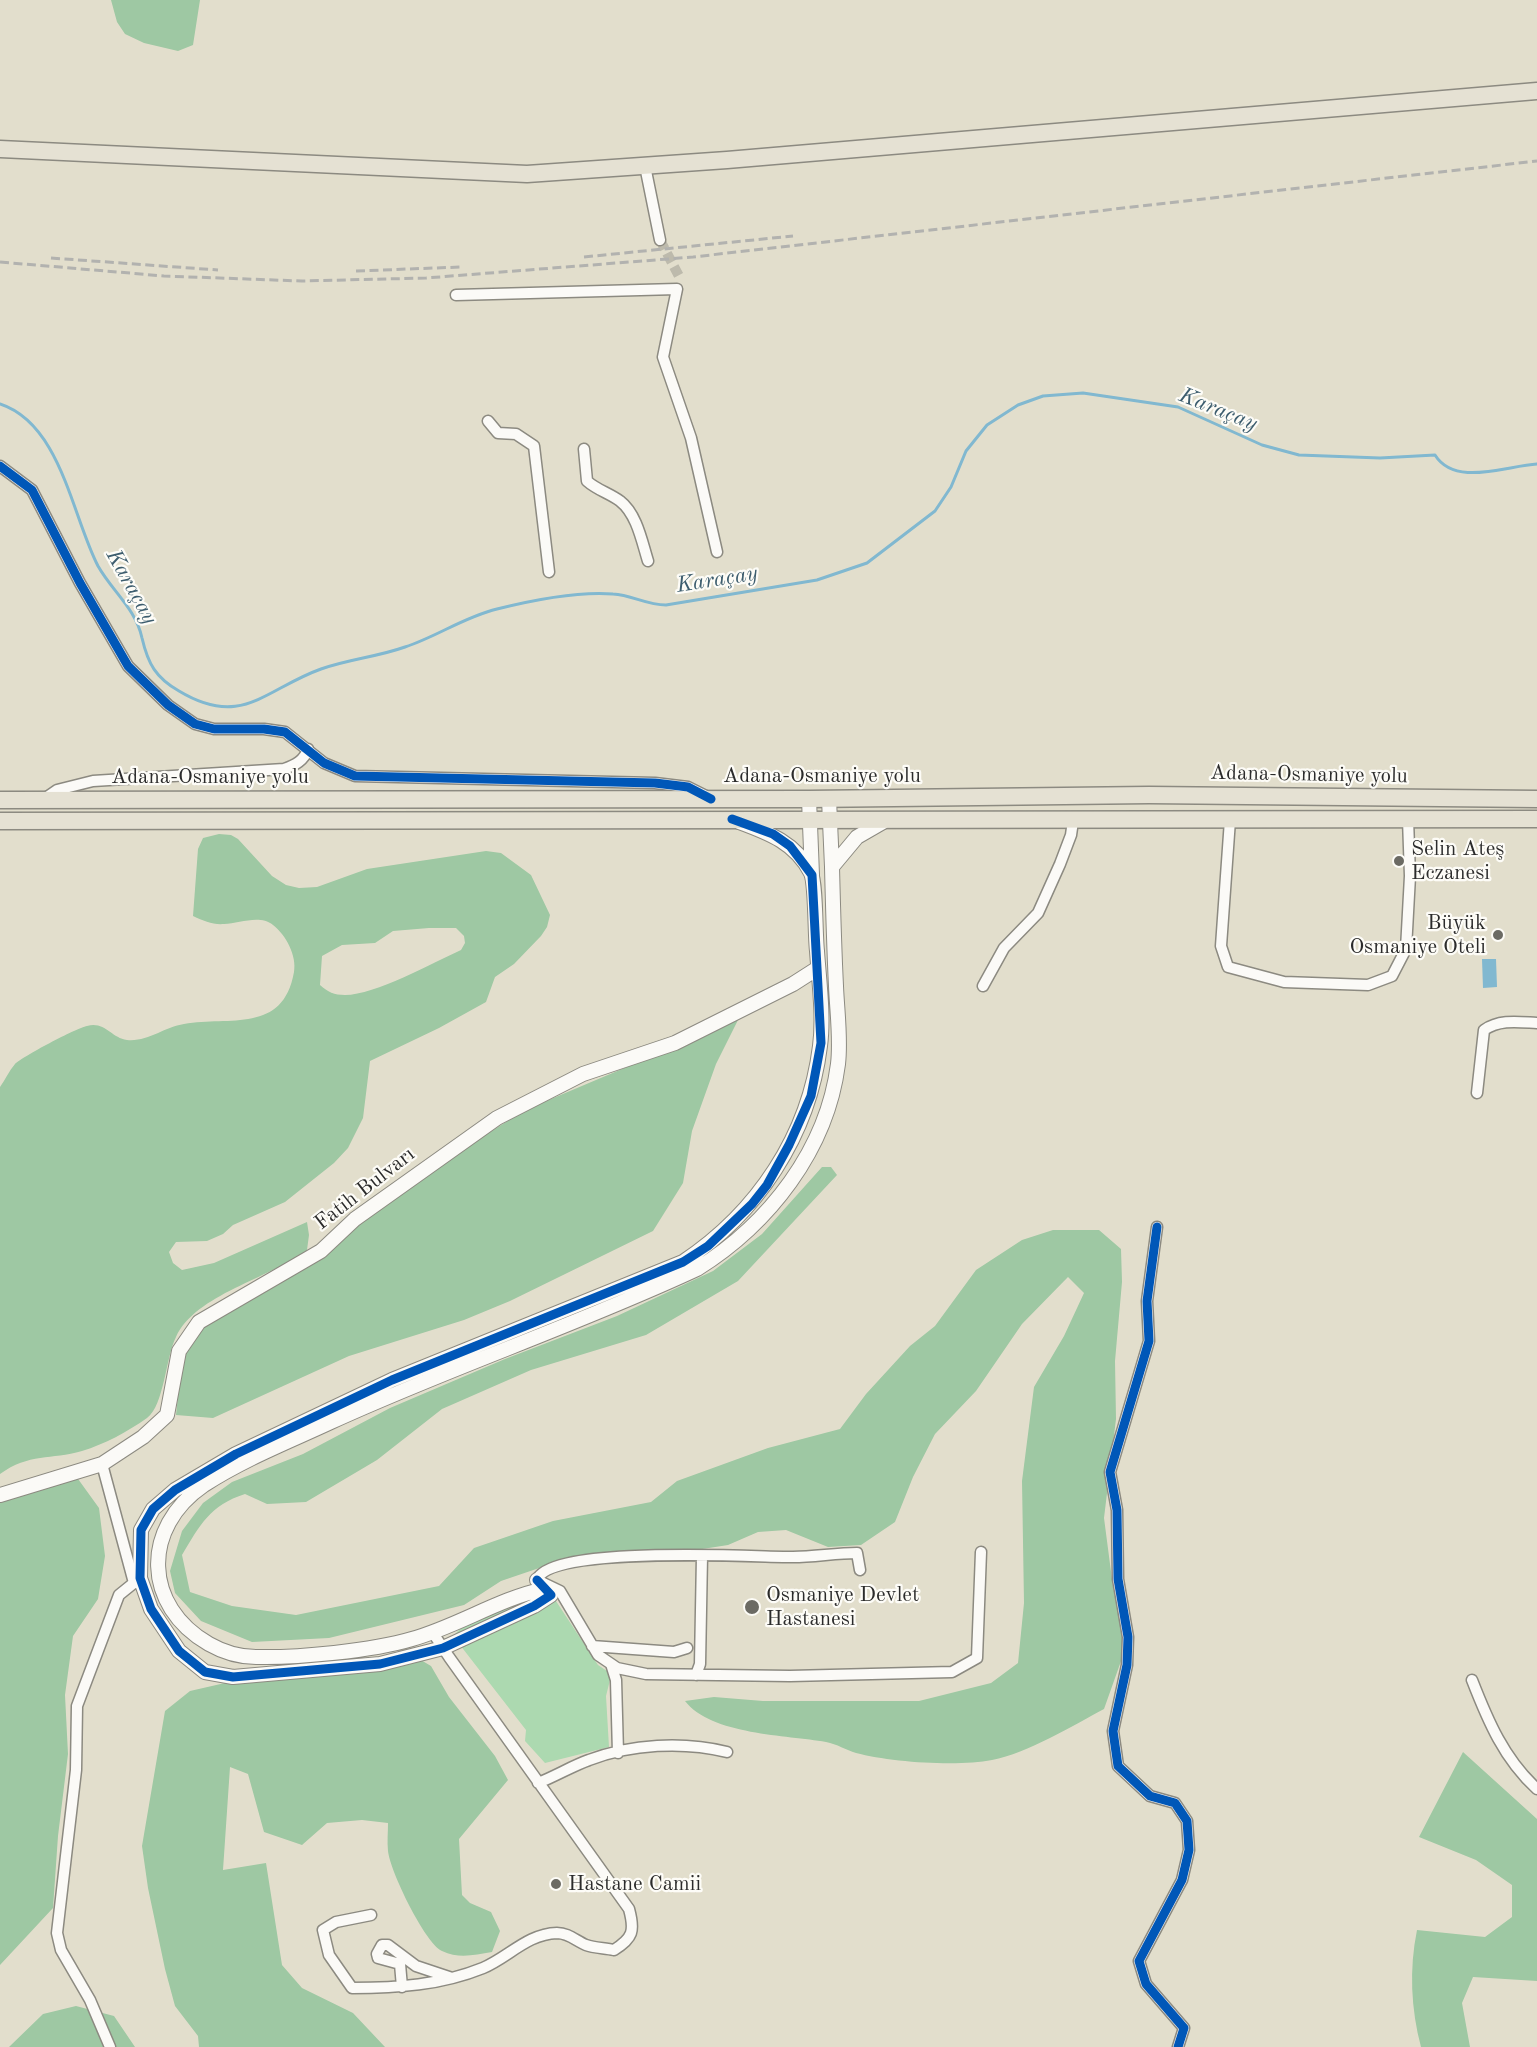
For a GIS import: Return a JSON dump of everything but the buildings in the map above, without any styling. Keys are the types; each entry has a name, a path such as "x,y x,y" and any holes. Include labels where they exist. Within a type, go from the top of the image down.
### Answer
{"highway":[{"path":"0,158 524,181 1537,91"},
{"path":"0,149 526,174 646,170 1537,100"},
{"name":"Adana-Osmaniye yolu","path":"0,800 829,799 1149,795 1537,799"},
{"name":"Adana-Osmaniye yolu","path":"0,820 732,819 884,822 1537,819"}],"street":[{"path":"646,170 660,240"},
{"path":"680,278 663,357 691,438 717,552"},
{"path":"456,295 676,290"},
{"path":"488,421 498,433 516,434 534,446 549,572"},
{"path":"584,449 587,481 598,491 620,501 634,520 648,561"},
{"path":"0,466 32,490 80,583 128,666 168,705 195,724 214,729 264,729 285,732 324,763 355,776 655,783 688,787 711,799"},
{"path":"44,799 57,790 93,781 284,769 296,765 306,756 308,749"},
{"path":"110,2047 90,2000 61,1950 57,1933 76,1770 77,1706 108,1618 120,1594 137,1581 141,1530 153,1509 175,1490 236,1454 421,1368 683,1262 708,1246 752,1204 767,1185 789,1145 811,1096 821,1043 809,799"},
{"path":"537,1580 544,1588 495,1604 411,1640 306,1654 254,1658 224,1652 192,1634 172,1612 160,1588 156,1563 160,1543 180,1505 202,1487 239,1464 395,1393 573,1323 697,1269 714,1259 785,1192 801,1166 832,1096 838,1061 829,799"},
{"path":"732,819 773,834 790,846 812,875"},
{"path":"1230,820 1221,946 1228,968 1284,982 1368,985 1392,976 1406,950 1410,876 1408,819"},
{"path":"982,986 1004,948 1038,913 1068,844 1073,821"},
{"path":"832,867 857,837 884,822"},
{"name":"Fatih Bulvarı","path":"0,1495 102,1464 143,1437 167,1415 179,1351 199,1322 321,1251 355,1219 497,1118 583,1074 675,1043 793,984 818,968"},
{"path":"1477,1093 1484,1030 1492,1025 1505,1022 1537,1023"},
{"path":"1158,1227 1147,1301 1149,1341 1110,1472 1117,1510 1118,1579 1128,1637 1128,1665 1113,1731 1118,1766 1150,1796 1175,1803 1187,1821 1189,1850 1182,1880 1139,1961 1146,1984 1184,2028 1178,2047"},
{"path":"102,1464 137,1581 151,1609 180,1651 205,1672 233,1677 380,1664 443,1648 534,1606 551,1595 537,1580"},
{"path":"537,1580 560,1591 598,1655 617,1668 646,1674 696,1675 952,1672 976,1658 981,1552"},
{"path":"537,1580 539,1574 551,1566 592,1558 794,1557 857,1553 860,1570"},
{"path":"696,1675 700,1664 702,1556"},
{"path":"371,1915 336,1922 323,1930 329,1955 352,1989 402,1987 453,1978 487,1966 530,1939 557,1933 572,1936 587,1946 614,1950 627,1941 633,1925 629,1909 443,1648 433,1633 435,1630"},
{"path":"592,1646 674,1652 687,1648"},
{"path":"611,1664 616,1680 618,1753"},
{"path":"1472,1680 1488,1721 1504,1750 1518,1772 1537,1789"},
{"path":"538,1783 589,1760 618,1753 685,1744 727,1752"},
{"path":"402,1987 400,1964 378,1958 377,1954 382,1945 388,1945 416,1966 453,1978"}],"green space":[{"path":"111,0 200,0 193,45 178,51 144,43 125,34 117,22"},
{"path":"219,834 231,835 238,839 272,876 286,885 299,888 317,887 367,869 486,851 501,853 531,875 550,915 547,927 541,936 514,964 495,977 486,1002 439,1028 370,1061 363,1118 348,1148 334,1163 285,1202 233,1225 223,1234 207,1241 176,1242 169,1252 173,1263 182,1270 214,1263 307,1222 309,1235 307,1250 273,1270 216,1298 186,1322 173,1345 161,1392 153,1412 132,1428 91,1448 71,1454 31,1460 11,1467 0,1474 0,1087 20,1060 87,1026 99,1026 121,1039 142,1039 184,1024 236,1020 266,1014 279,1005 288,992 294,972 294,959 286,940 273,925 262,920 216,924 193,916 198,849 203,838","holes":["456,928 464,936 465,943 461,950 387,984 357,994 345,995 331,993 320,985 322,956 342,945 375,943 393,931"]},
{"path":"738,1020 716,1064 692,1131 683,1183 653,1231 510,1301 464,1320 349,1356 213,1418 176,1415 181,1368 193,1332 397,1191 525,1110"},
{"path":"822,1167 831,1167 837,1175 738,1281 646,1335 531,1370 442,1409 377,1460 306,1502 267,1504 245,1494 214,1510 201,1525 182,1555 190,1592 232,1606 296,1615 439,1586 474,1548 553,1521 651,1502 677,1481 768,1448 840,1429 866,1394 910,1346 935,1326 976,1270 1022,1240 1053,1230 1099,1230 1121,1249 1122,1282 1115,1361 1116,1419 1104,1518 1113,1587 1126,1647 1104,1709 1050,1738 1006,1756 978,1762 943,1763 870,1756 826,1742 751,1732 713,1721 697,1712 685,1701 714,1697 763,1701 919,1701 991,1683 1018,1663 1024,1603 1022,1481 1034,1387 1064,1336 1084,1293 1068,1277 1022,1324 976,1391 935,1434 913,1477 895,1522 861,1545 828,1547 786,1530 758,1532 728,1545 664,1555 629,1550 548,1565 501,1581 464,1605 329,1638 252,1642 201,1621 175,1593 170,1571 182,1531 203,1503 232,1482 303,1454 390,1408 505,1359 617,1316 713,1271 762,1234"},
{"path":"73,1472 99,1508 105,1556 98,1599 73,1636 65,1695 68,1754 58,1836 53,1908 0,1965 0,1496 19,1482"},
{"path":"550,1592 598,1665 607,1671 610,1680 606,1696 609,1747 545,1763 525,1741 526,1730 453,1636 460,1629 537,1594"},
{"path":"414,1656 431,1666 449,1697 495,1756 508,1780 459,1839 462,1895 470,1903 491,1912 500,1931 492,1952 467,1956 454,1955 442,1951 435,1945 409,1906 395,1874 388,1851 388,1823 362,1820 327,1823 302,1845 264,1832 248,1774 230,1767 223,1870 266,1863 282,1965 302,1988 353,2013 385,2047 199,2047 198,2036 175,2006 148,1888 142,1846 165,1711 190,1691 225,1683 291,1676"},
{"path":"1463,1752 1537,1819 1537,1981 1473,1977 1462,2003 1470,2047 1421,2047 1412,1989 1417,1930 1485,1937 1512,1917 1512,1885 1476,1860 1419,1837"},
{"path":"76,2006 114,2016 135,2047 9,2047 43,2014"}],"water":[{"path":"1482,959 1496,959 1497,987 1483,988"}],"waterway":[{"name":"Karaçay","path":"0,404 21,415 37,431 51,451 98,566 135,618 154,669 164,681 179,691 201,702 220,706 237,706 253,702 321,669 405,647 485,613 525,602 599,593 666,605 817,580 867,563 935,511 951,487 966,451 987,425 1018,405 1043,396 1083,393 1178,407 1262,445 1299,455 1380,458 1435,455 1444,465 1468,472 1537,464"}],"tunnel":[{"path":"660,240 680,278"}],"railway":[{"path":"0,262 164,276 302,281 426,278 693,257 1537,161"},
{"path":"584,257 793,236"},
{"path":"51,258 218,270"},
{"path":"356,271 461,267"}],"cycle path":[{"path":"0,466 32,490 80,583 128,666 168,705 195,724 214,729 264,729 285,732 324,763 355,776 655,783 688,787 711,799"},
{"path":"537,1580 551,1595 534,1606 443,1648 380,1664 233,1677 205,1672 179,1651 151,1609 140,1578 141,1530 153,1509 175,1490 236,1454 392,1380 683,1262 708,1246 752,1204 767,1185 789,1145 811,1096 821,1043 812,875 790,846 773,834 732,819"},
{"path":"1157,1227 1147,1301 1149,1341 1110,1472 1117,1510 1118,1579 1128,1637 1127,1665 1113,1731 1118,1766 1150,1796 1175,1803 1187,1821 1189,1850 1182,1880 1139,1961 1146,1984 1184,2028 1178,2047"}],"place":[{"name":"Selin Ateş Eczanesi","path":"1399,861"},
{"name":"Büyük Osmaniye Oteli","path":"1498,935"},
{"name":"Osmaniye Devlet Hastanesi","path":"752,1607"},
{"name":"Hastane Camii","path":"556,1884"}]}
